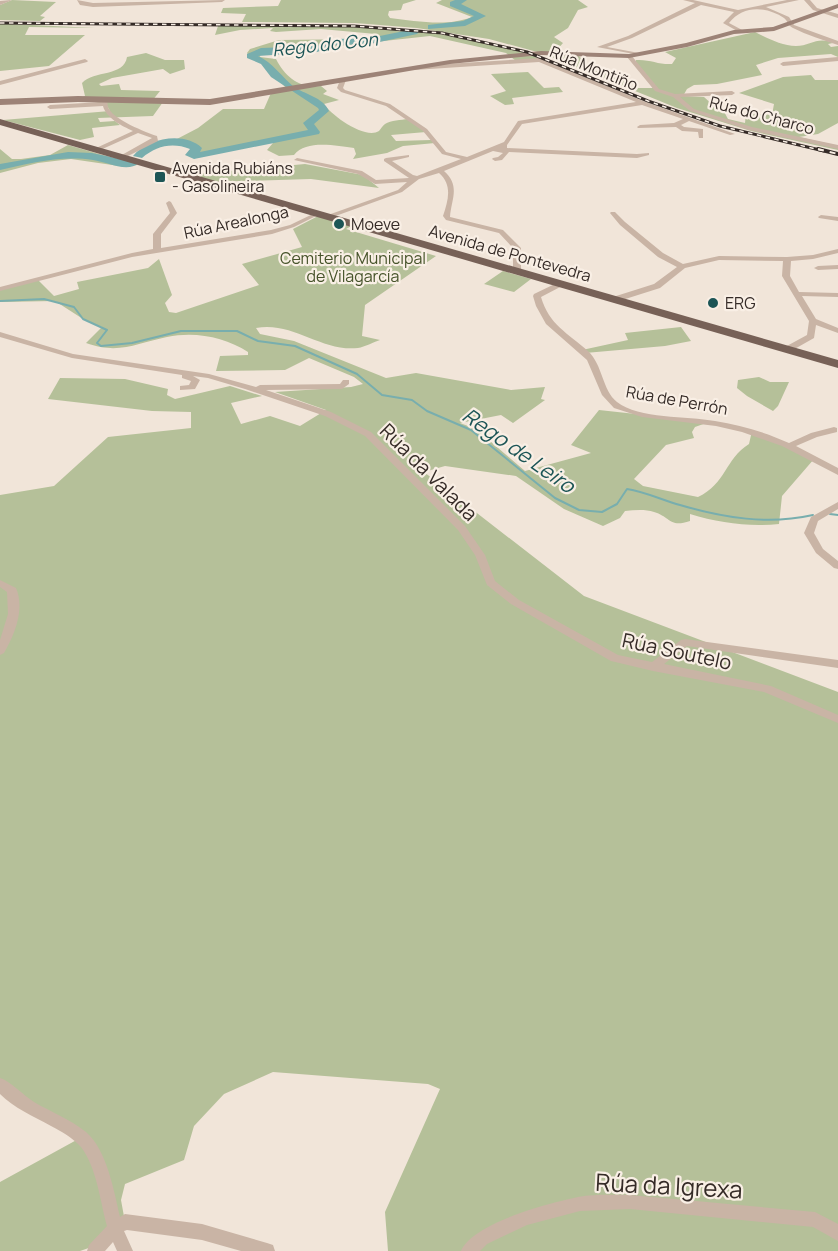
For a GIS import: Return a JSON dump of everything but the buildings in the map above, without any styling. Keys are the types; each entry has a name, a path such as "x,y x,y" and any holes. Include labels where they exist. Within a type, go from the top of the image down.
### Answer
{"main road":[{"path":"0,102 220,101 414,68 541,53 640,55 741,31 774,28 838,6"},
{"name":"Avenida de Pontevedra","path":"0,122 838,364"}],"street":[{"path":"0,3 8,0"},
{"path":"80,0 80,3 86,5 222,0"},
{"path":"686,0 737,11 796,0"},
{"path":"807,0 815,9 838,16"},
{"path":"640,55 600,47 630,37 700,3"},
{"path":"763,7 787,18 789,24 838,44"},
{"path":"737,11 726,23 741,31"},
{"name":"Rúa do Charco","path":"629,56 657,90 675,96 700,113 751,129 838,147"},
{"path":"783,64 838,59"},
{"name":"Rúa Montiño","path":"414,68 540,60 644,103 732,134"},
{"path":"0,83 85,61"},
{"path":"343,80 340,88 343,91 388,105 424,130 444,153 468,159"},
{"path":"675,96 732,93"},
{"path":"50,107 104,102 110,113 136,132 155,137 156,140 122,157"},
{"path":"495,159 500,159 506,153 504,146 520,122 644,103"},
{"path":"640,127 677,124 689,119"},
{"path":"677,124 682,129 702,131 701,137"},
{"path":"96,150 136,132"},
{"path":"297,160 360,172 375,182 416,179 440,171 488,149 504,146 636,156 647,154"},
{"path":"407,156 386,160 416,179"},
{"path":"440,171 448,179 452,191 452,204 446,216 448,219 501,231 517,248 518,271"},
{"name":"Rúa Arealonga","path":"0,289 157,251 273,232 400,191 416,179"},
{"name":"Rúa Arealonga","path":"157,251 157,234 174,213 169,203"},
{"path":"613,213 626,229 639,236 664,260 683,266"},
{"path":"821,217 838,219"},
{"path":"616,299 657,286 683,266 732,256 787,259 813,257 838,251"},
{"path":"787,259 786,276 813,321 811,336 788,349"},
{"path":"818,268 838,267"},
{"name":"Rúa de Perrón","path":"561,284 537,296 544,318 556,331 597,364 605,394 615,405 631,411 730,426 771,436 838,472"},
{"path":"798,294 838,295"},
{"path":"813,321 838,331"},
{"name":"Rúa da Valada","path":"0,334 72,356 208,376 254,388 327,414 368,434 462,528 480,555 491,583 515,602"},
{"name":"Rúa da Valada","path":"126,363 194,377 196,380 192,387 183,388"},
{"name":"Rúa da Valada","path":"254,388 342,386 346,382"},
{"path":"789,446 814,435 834,430"},
{"path":"838,505 814,519 809,533 819,551 838,567"},
{"path":"0,583 12,590 15,608 14,623 0,651"},
{"name":"Rúa Soutelo","path":"515,602 615,658 653,668 768,689 838,719"},
{"path":"653,668 685,642 838,664"},
{"path":"0,1084 13,1099 82,1137 93,1152 115,1228 125,1251"},
{"name":"Rúa da Igrexa","path":"469,1251 481,1239 525,1218 580,1204 630,1202 814,1220 838,1233"},
{"path":"96,1251 106,1242 115,1228 125,1222 202,1232 267,1251"}],"green space":[{"path":"12,0 56,2 40,16 45,17 40,21 0,20 0,5"},
{"path":"281,0 416,0 403,4 401,10 389,11 388,15 390,18 431,22 452,22 472,17 436,3 442,0 578,0 588,7 578,10 568,28 554,37 563,43 555,52 541,53 489,39 417,28 355,23 242,22 246,14 221,13 223,8 278,6"},
{"path":"0,24 96,28 29,27 25,35 85,35 49,66 0,71"},
{"path":"218,26 356,27 424,32 511,48 540,60 516,61 506,53 430,36 347,45 288,56 285,53 261,52 260,57 276,59 284,71 300,84 321,86 327,91 323,94 339,100 324,104 349,125 373,133 379,131 387,123 408,119 426,132 391,135 396,141 431,140 435,143 403,146 387,153 353,159 356,154 354,148 331,145 314,145 299,150 294,155 279,156 267,150 273,143 271,140 225,151 190,155 196,148 175,140 198,128 223,109 264,109 271,93 287,89 262,62 251,59 247,53 250,49 279,40 364,39 376,34 321,29 270,31 273,28 240,30 215,35"},
{"path":"755,32 791,46 828,41 833,43 828,44 831,47 838,46 838,57 831,54 778,58 756,65 762,75 717,84 694,85 687,89 683,96 704,97 714,106 721,106 728,119 745,123 746,113 772,115 774,104 739,93 783,77 811,75 815,80 838,80 838,123 818,134 799,137 838,146 838,150 751,131 677,108 544,54 579,56 593,71 615,72 634,88 653,88 636,65 636,60 672,64 676,58 665,52"},
{"path":"146,53 165,60 184,60 185,69 170,74 163,69 112,78 99,84 101,86 119,84 121,90 160,91 152,101 163,102 153,116 98,118 100,122 115,121 120,125 92,128 94,137 80,140 3,120 110,111 106,104 78,99 85,96 82,83 94,76 115,71 125,63 127,57"},
{"path":"528,72 544,88 559,87 563,92 512,98 514,104 505,105 490,96 506,91 491,74"},
{"path":"68,145 137,165 126,167 71,159 38,163 0,173 0,149 12,159 21,159 50,155"},
{"path":"305,164 363,175 379,188 311,179 209,182 185,175"},
{"name":"Cemiterio Municipal de Vilagarcía","path":"322,214 355,224 346,229 436,256 365,305 362,336 380,340 358,348 345,348 332,346 282,329 256,328 260,334 294,341 386,378 416,373 511,390 545,387 541,399 545,400 513,423 501,415 460,423 476,429 525,471 591,453 571,445 599,410 709,422 695,427 692,432 694,438 666,445 634,479 643,486 698,497 714,485 735,457 749,444 752,431 814,459 782,496 779,524 768,525 712,520 690,514 690,521 674,523 660,514 640,510 625,511 620,518 603,526 564,509 516,476 445,466 424,472 584,596 838,692 838,1251 388,1251 385,1212 440,1089 428,1084 273,1072 224,1094 194,1126 184,1160 125,1184 121,1200 125,1222 106,1242 80,1251 0,1251 0,1182 82,1137 0,1084 0,495 54,486 108,437 191,428 191,412 152,411 48,399 60,378 125,379 168,389 167,395 175,399 230,386 262,396 231,403 241,424 270,416 300,426 326,410 275,392 351,387 363,384 354,377 309,358 285,370 216,371 220,356 248,355 248,352 230,342 199,335 178,335 118,348 86,343 102,327 83,319 55,301 0,302 0,289 38,280 54,296 79,289 77,282 148,268 159,259 172,295 165,303 169,312 176,313 259,285 242,264 302,247 293,229"},
{"path":"503,271 531,279 514,292 484,284"},
{"path":"681,327 691,341 665,346 585,353 582,350 628,340 625,333"},
{"path":"759,377 770,382 789,382 778,406 773,411 737,388 738,380"}],"waterway":[{"name":"Rego do Con","path":"431,27 465,23 482,16 453,4 463,0"},
{"name":"Rego do Con","path":"290,86 274,75 264,62 250,56 261,51 317,49 336,42 370,41 414,32"},
{"name":"Rego do Con","path":"138,156 151,147 166,142 182,143 197,148 190,155 194,156 315,132 308,123 324,111 322,106 295,90"},
{"name":"Rego do Con","path":"0,167 68,155 92,156 133,163"},
{"name":"Rego de Leiro","path":"0,301 44,299 74,307 83,319 107,330 97,343 101,346 132,343 181,331 237,331 258,341 295,346 357,374 382,395 412,400 427,411 471,430 555,498 579,510 602,512 617,504 627,489 697,510 730,517 763,520 813,515"},
{"name":"Rego de Leiro","path":"830,514 838,515"}],"railway":[{"path":"0,23 354,26 442,33 527,52 648,101 720,126 824,151"},
{"path":"818,149 838,154"}],"place":[{"name":"Avenida Rubiáns - Gasolineira","path":"160,177"},
{"name":"Moeve","path":"339,224"},
{"name":"ERG","path":"713,303"}]}
